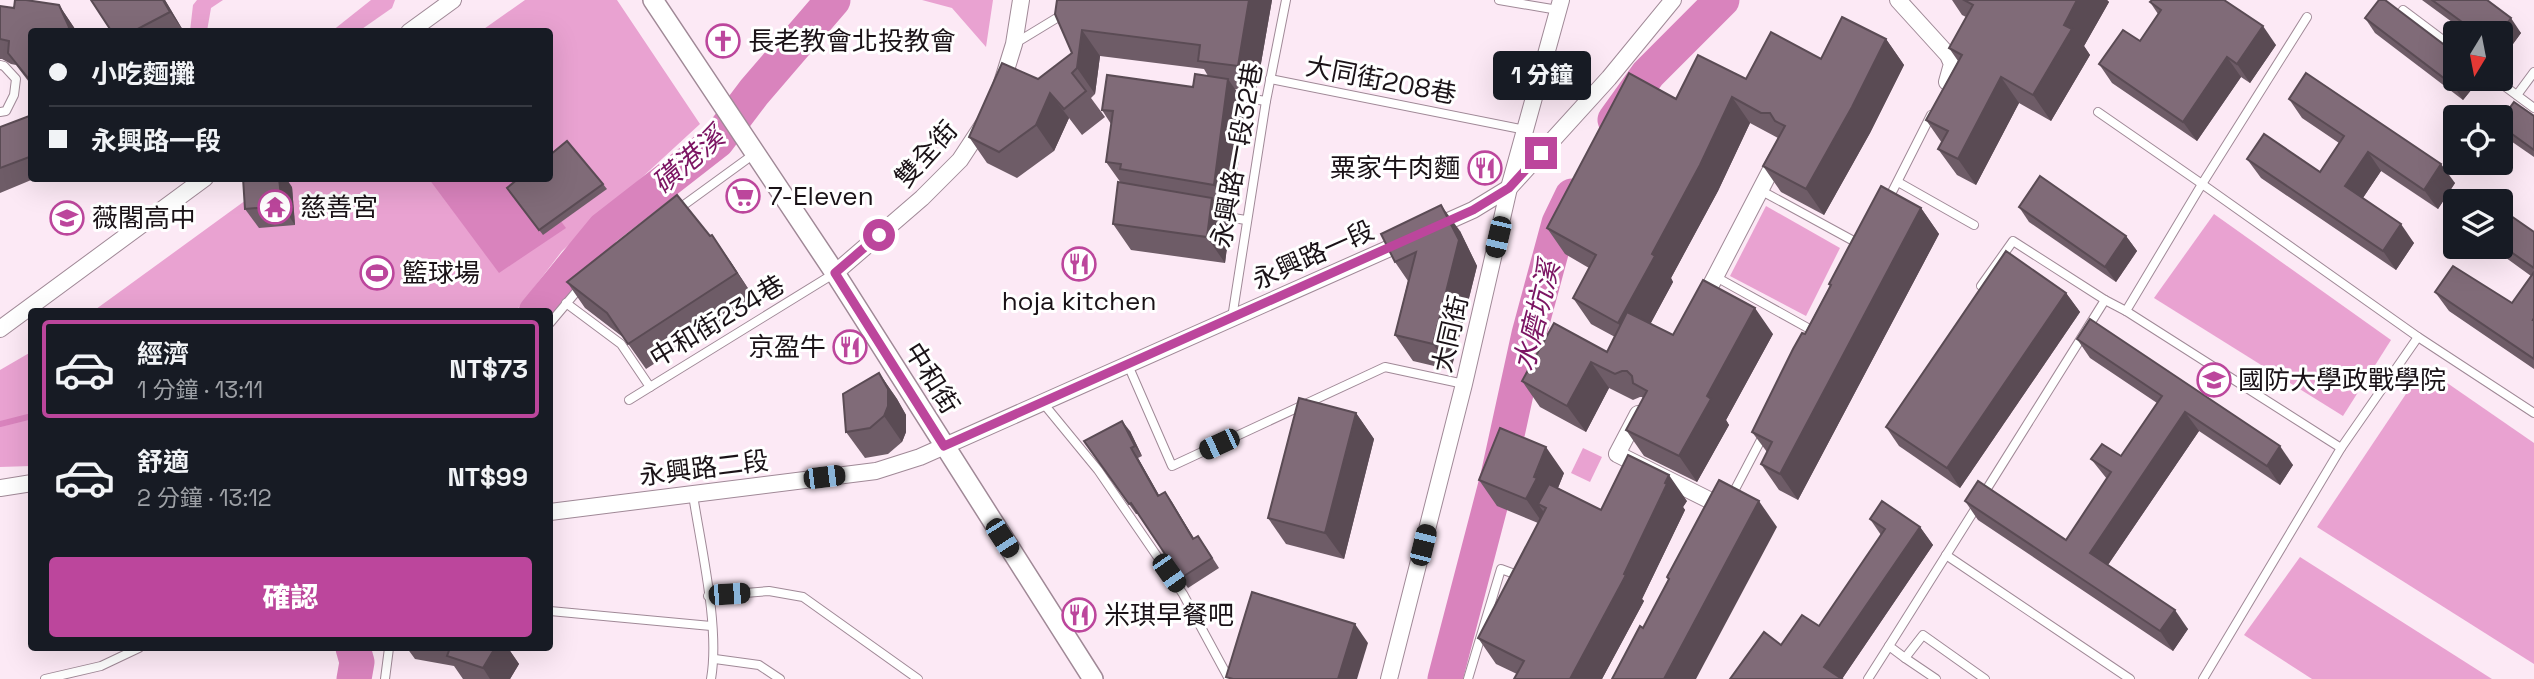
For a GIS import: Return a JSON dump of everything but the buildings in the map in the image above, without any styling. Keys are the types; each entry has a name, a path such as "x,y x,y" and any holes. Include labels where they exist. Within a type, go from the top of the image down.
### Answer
{"street":[{"path":"414,28 453,0"},
{"name":"中和街","path":"653,0 835,273 1093,679"},
{"name":"雙全街","path":"835,273 922,198 961,160 992,106 1014,44 1021,0"},
{"name":"永興路一段","path":"944,446 1473,210 1509,188 1609,78 1673,0"},
{"path":"1900,1 1948,55 1952,64 1944,88"},
{"name":"大同街","path":"1389,679 1464,384 1509,188 1560,5"},
{"path":"1693,320 1783,148"},
{"path":"29,308 200,182"},
{"path":"0,329 28,308"},
{"path":"1641,407 1617,454 1722,514"},
{"name":"永興路二段","path":"553,512 876,471 944,446"},
{"path":"0,488 28,484"}],"lane":[{"name":"永興路一段32巷","path":"1232,318 1266,101 1286,0"},
{"path":"1499,0 1560,5"},
{"path":"1014,44 1076,6"},
{"path":"2403,10 2443,40"},
{"path":"2126,311 2307,18"},
{"path":"0,65 5,66 16,79 14,95 6,111 0,112"},
{"path":"2517,95 2533,75"},
{"name":"大同街208巷","path":"1270,79 1525,130"},
{"path":"2512,91 2534,108"},
{"path":"1226,95 1266,101"},
{"path":"1886,204 1935,107"},
{"path":"2098,112 2418,337 2534,413"},
{"path":"668,216 751,147"},
{"path":"1898,182 1974,225"},
{"path":"1760,190 1863,247"},
{"path":"1209,214 1246,220"},
{"path":"1858,258 1869,236"},
{"path":"1981,286 2013,241 2340,448"},
{"name":"中和街234巷","path":"566,303 621,344 650,387 835,273"},
{"path":"1716,277 1818,333"},
{"path":"553,319 590,278"},
{"path":"1868,679 2105,300"},
{"path":"1811,345 1823,323"},
{"path":"2203,679 2340,448 2418,337"},
{"path":"1128,365 1172,466 1385,367 1464,384"},
{"path":"629,400 650,387"},
{"path":"1043,402 1098,470 1183,594 1229,679"},
{"path":"1722,514 1767,429"},
{"path":"693,495 715,659 711,679"},
{"path":"1946,555 2130,679"},
{"path":"1468,679 1501,569 1523,577 1529,566"},
{"path":"708,596 769,591 803,597 918,679"},
{"path":"553,611 711,626"},
{"path":"1905,658 1923,635 1985,679"},
{"path":"1889,646 1936,679"},
{"path":"45,679 101,666 133,651"},
{"path":"387,679 389,651"},
{"path":"715,659 760,665 780,679"}],"shaded area":[{"path":"197,0 223,0 211,8 208,28 190,28 193,5"},
{"path":"371,0 395,0 392,8 363,28 336,28"},
{"path":"525,0 617,0 700,124 562,251 518,308 98,308 271,182 553,182 553,28 485,28"},
{"path":"922,0 993,0 986,47 952,8"},
{"path":"431,182 531,182 566,228 499,273"},
{"path":"1766,206 1840,248 1806,316 1730,276"},
{"path":"2214,214 2391,340 2343,416 2154,298"},
{"path":"28,354 28,466 0,467 0,370"},
{"path":"2424,367 2534,443 2534,664 2317,527"},
{"path":"1583,448 1602,457 1590,482 1571,473"},
{"path":"2300,557 2492,679 2312,679 2244,635"}],"waterway":[{"name":"磺港溪","path":"539,308 604,229 717,141 754,92 833,0"},
{"name":"水磨坑溪","path":"1615,120 1648,74 1722,0"},
{"name":"水磨坑溪","path":"1445,679 1498,476 1529,334 1559,223 1572,196"},
{"path":"0,424 28,417"},
{"path":"354,651 357,662 354,679"}],"place":[{"name":"長老教會北投教會","path":"723,41"},
{"name":"粟家牛肉麵","path":"1485,168"},
{"name":"7-Eleven","path":"743,196"},
{"name":"慈善宮","path":"275,207"},
{"name":"薇閣高中","path":"67,218"},
{"name":"hoja kitchen","path":"1079,264"},
{"name":"籃球場","path":"377,273"},
{"name":"京盈牛","path":"850,347"},
{"name":"國防大學政戰學院","path":"2214,380"},
{"name":"米琪早餐吧","path":"1079,615"}],"route":[{"path":"879,235 835,273 944,446 1473,210 1509,188 1541,153"}]}
